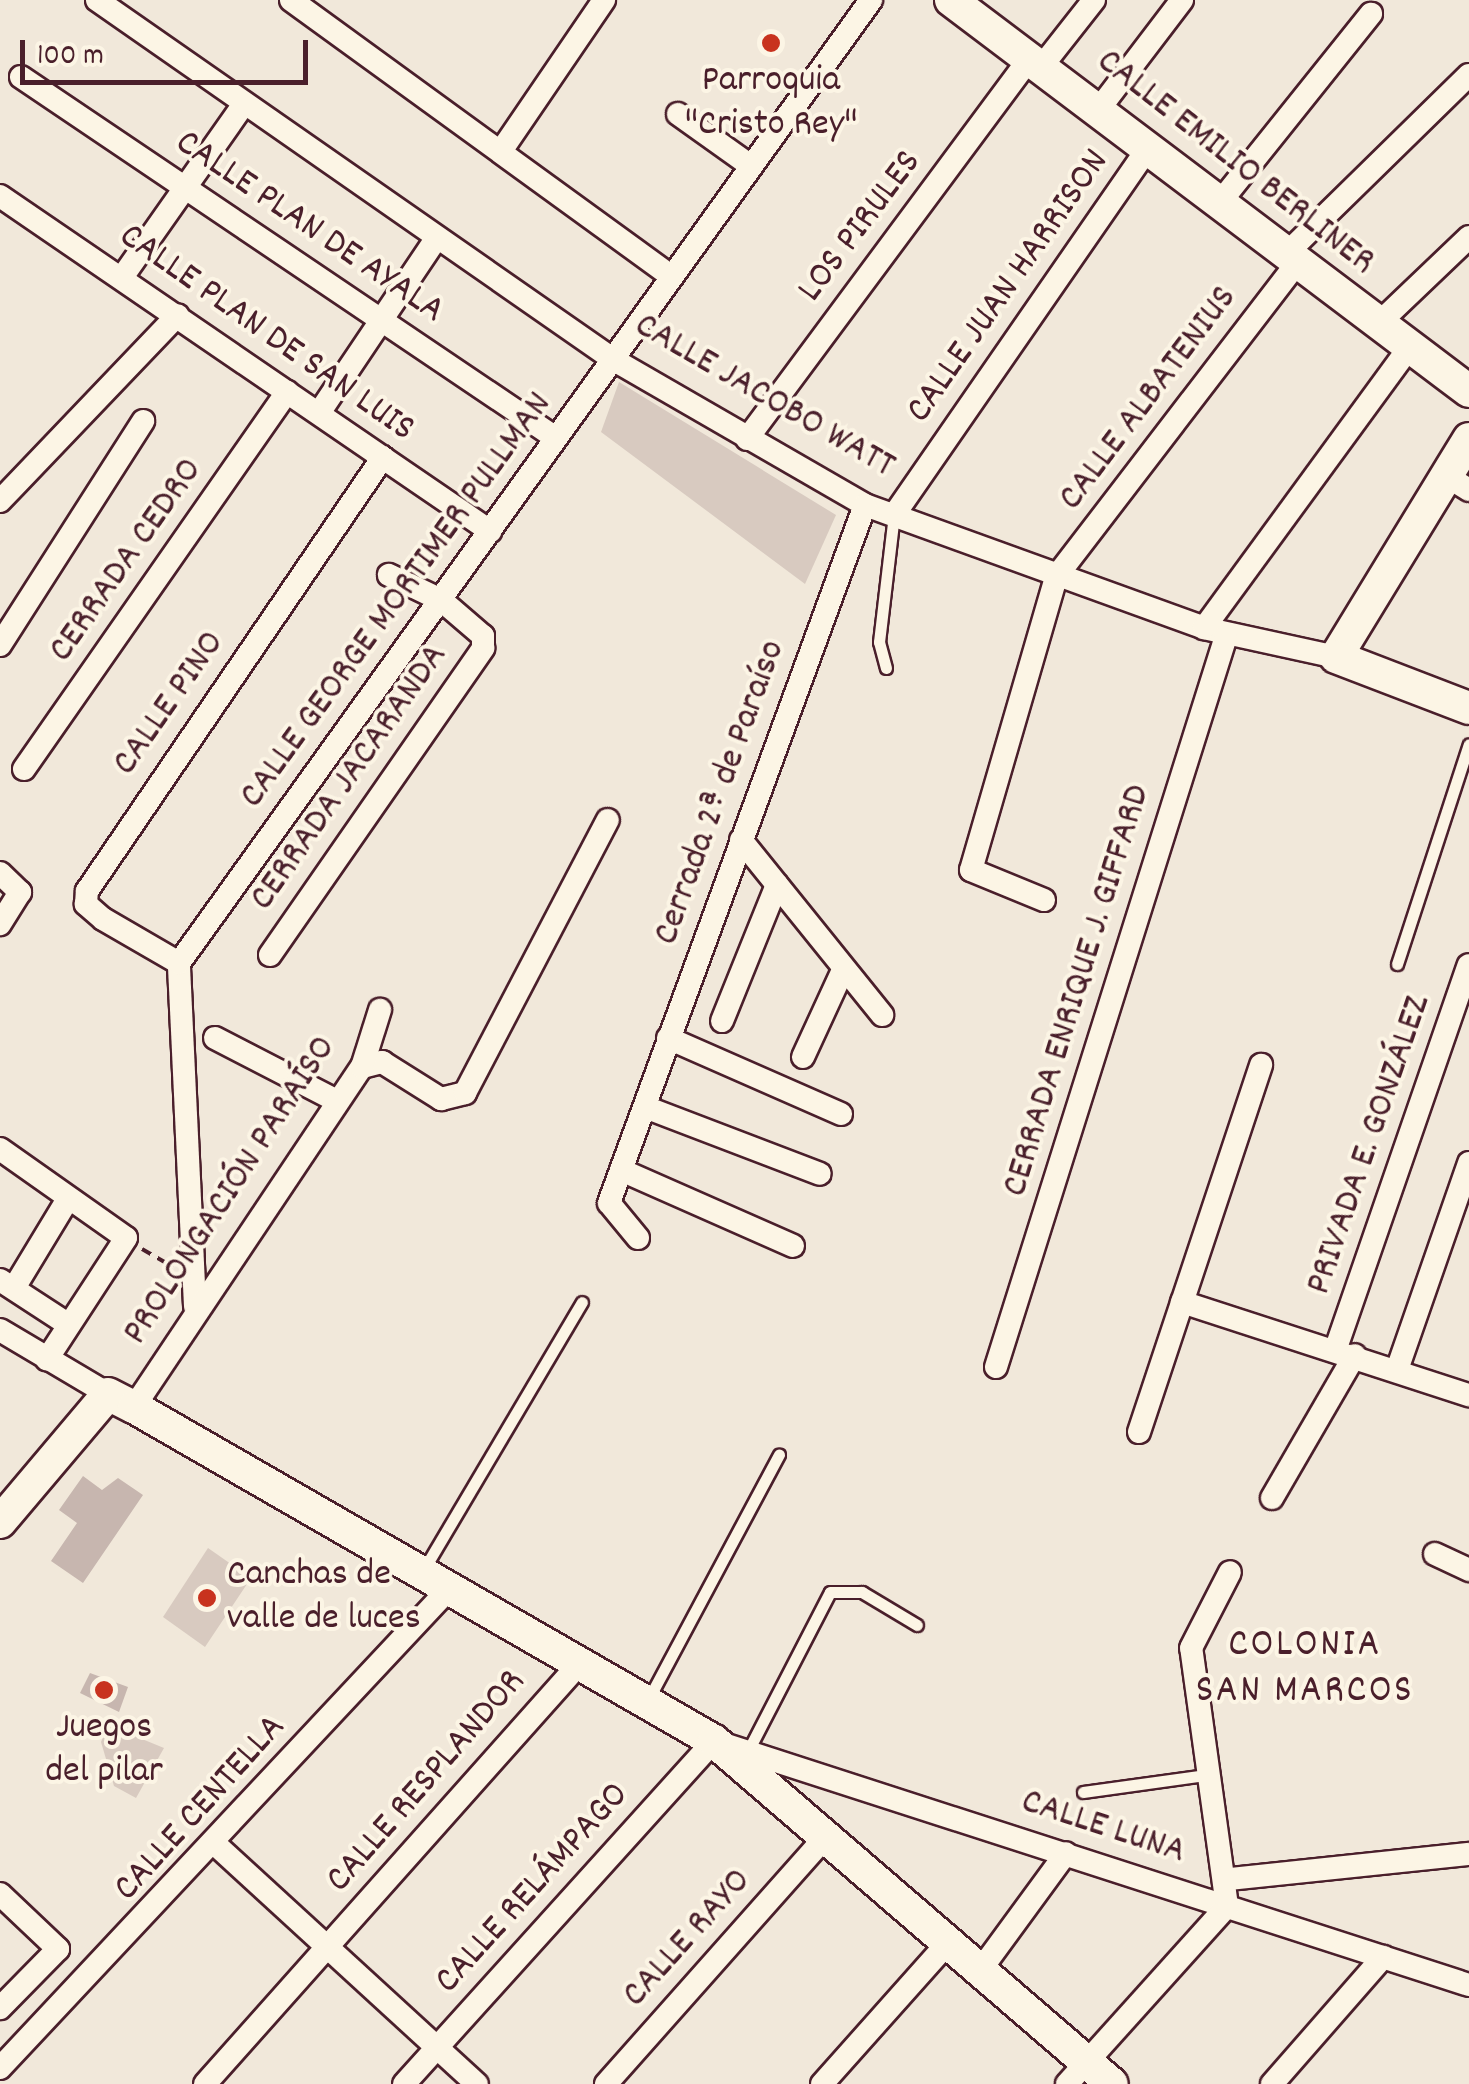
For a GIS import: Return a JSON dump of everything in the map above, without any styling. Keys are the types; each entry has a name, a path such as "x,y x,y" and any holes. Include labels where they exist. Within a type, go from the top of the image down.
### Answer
{"street":[{"name":"CALLE JACOBO WATT","path":"98,0 242,105 614,360 865,506 1215,632 1336,657 1469,708"},
{"path":"291,0 322,9 501,151 670,275"},
{"path":"501,151 604,0"},
{"name":"CALLE GEORGE MORTIMER PULLMAN","path":"179,963 614,360 670,275 872,0"},
{"name":"CALLE EMILIO BERLINER","path":"951,0 1469,390"},
{"name":"LOS PIRULES","path":"747,439 1036,62 1094,0"},
{"path":"1099,109 1182,0"},
{"path":"1220,201 1371,14"},
{"name":"CALLE ALBATENIUS","path":"1056,577 1291,258 1469,75"},
{"name":"CALLE PLAN DE AYALA","path":"21,77 556,438"},
{"path":"122,276 188,188 242,105"},
{"path":"678,114 751,166"},
{"name":"CALLE JUAN HARRISON","path":"894,516 1148,148"},
{"name":"CALLE PLAN DE SAN LUIS","path":"0,196 490,531"},
{"path":"1378,324 1469,237"},
{"path":"319,413 436,239"},
{"path":"0,501 178,315"},
{"name":"CERRADA ENRIQUE J. GIFFARD","path":"996,1366 1215,632 1409,348"},
{"name":"CERRADA CEDRO","path":"24,770 287,392"},
{"path":"0,645 89,511 142,421"},
{"path":"1336,657 1457,482 1469,439"},
{"name":"CALLE PINO","path":"179,963 103,919 86,904 88,891 383,457"},
{"name":"Cerrada 2ª de Paraíso","path":"638,1238 609,1203 865,506"},
{"name":"CERRADA JACARANDA","path":"270,955 483,648 483,636 441,600 389,575"},
{"path":"1044,900 971,870 1056,577"},
{"path":"362,1066 382,1062 441,1098 465,1093 608,820"},
{"path":"741,840 882,1015"},
{"path":"0,873 20,892 0,924"},
{"path":"722,1021 776,885"},
{"path":"179,963 195,1306"},
{"name":"PRIVADA E. GONZÁLEZ","path":"1272,1498 1345,1351 1469,964"},
{"path":"803,1057 843,970"},
{"name":"PROLONGACIÓN PARAÍSO","path":"121,1400 195,1306 333,1098 362,1066 380,1010"},
{"path":"215,1038 333,1098"},
{"path":"668,1038 841,1114"},
{"path":"1139,1432 1261,1065"},
{"path":"645,1107 820,1174"},
{"path":"0,1178 6,1154 126,1238 48,1358"},
{"path":"1398,1367 1469,1163"},
{"path":"621,1170 793,1246"},
{"path":"68,1199 7,1284 69,1325"},
{"path":"1182,1302 1398,1367 1469,1395"},
{"path":"0,1330 714,1742 979,1972 1077,2073 1112,2084"},
{"path":"0,1522 121,1400"},
{"path":"1435,1554 1469,1570"},
{"path":"1077,2073 1227,1906 1230,1880 1191,1648 1230,1572"},
{"name":"CALLE CENTELLA","path":"0,2068 216,1844 434,1583"},
{"name":"CALLE RESPLANDOR","path":"206,2084 580,1662"},
{"name":"CALLE LUNA","path":"714,1742 750,1747 1469,1984"},
{"name":"CALLE RELÁMPAGO","path":"404,2084 714,1742"},
{"name":"CALLE RAYO","path":"606,2084 823,1840"},
{"path":"216,1844 477,2084"},
{"path":"979,1972 1066,1853"},
{"path":"1230,1880 1469,1854"},
{"path":"0,1894 58,1949 0,2008 32,2036"},
{"path":"822,2084 946,1945"},
{"path":"1272,2084 1383,1957"}],"lane":[{"path":"886,668 879,642 894,516"},
{"path":"1397,964 1469,744"},
{"path":"434,1583 582,1302"},
{"path":"646,1702 779,1455"},
{"path":"750,1747 830,1592 862,1592 917,1626"},
{"path":"1083,1792 1212,1774"}],"shaded area":[{"path":"619,382 836,515 805,584 601,432"},
{"name":"Canchas de valle de luces","path":"208,1548 251,1578 205,1647 163,1617"},
{"path":"108,1725 164,1748 136,1798 114,1786 101,1742"}],"building":[{"path":"83,1476 102,1490 118,1478 143,1495 83,1583 51,1561 77,1523 59,1510"},
{"name":"Juegos del pilar","path":"90,1673 128,1687 119,1712 80,1693"}],"place":[{"name":"Parroquia \"Cristo Rey\"","path":"771,43"},
{"name":"Canchas de valle de luces","path":"207,1598"},
{"name":"Juegos del pilar","path":"104,1690"}],"district":[{"name":"COLONIA SAN MARCOS","path":"1305,1670"}]}
